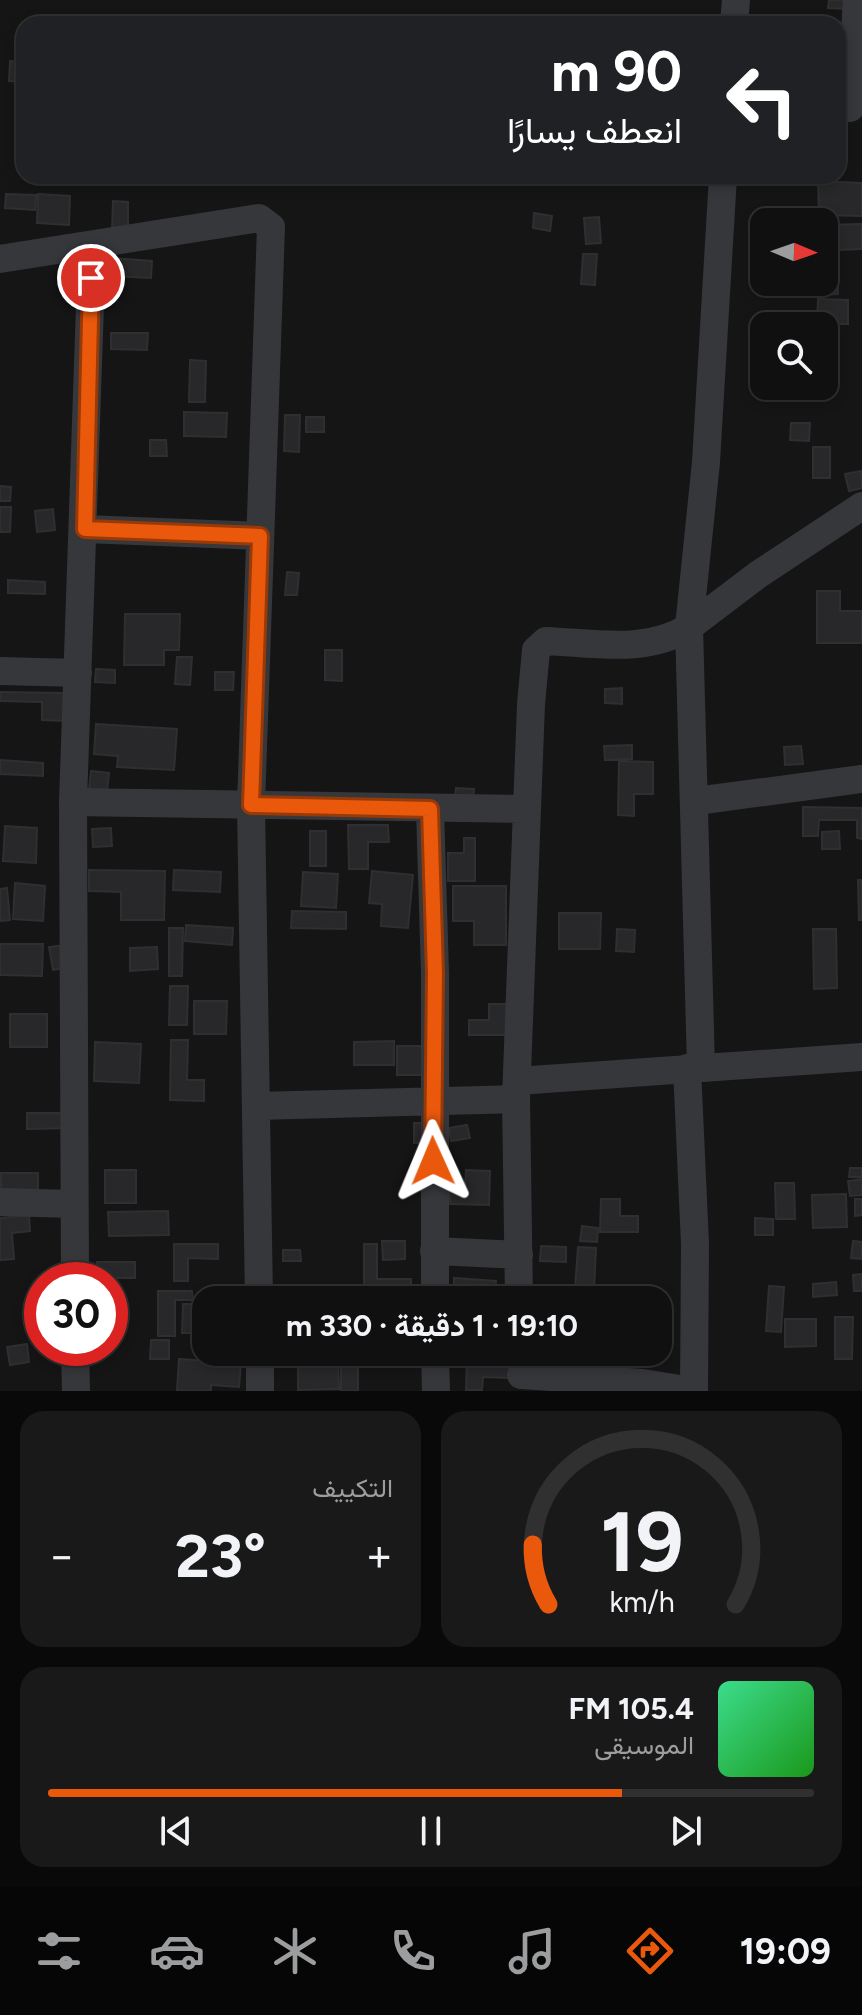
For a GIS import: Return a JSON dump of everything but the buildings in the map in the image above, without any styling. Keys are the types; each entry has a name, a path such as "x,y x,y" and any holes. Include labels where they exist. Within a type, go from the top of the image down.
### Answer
{"street":[{"path":"850,108 857,0"},
{"path":"520,1373 693,1391 696,801 689,627 706,462 728,184"},
{"path":"0,259 92,247 259,218 271,227 251,805 259,1286"},
{"path":"75,1262 73,802 85,529 92,247"},
{"path":"519,1286 516,1090 531,704 539,644 649,645 672,638 759,574 862,506"},
{"path":"85,529 260,536"},
{"path":"0,671 78,673"},
{"path":"696,801 862,779"},
{"path":"73,802 526,809"},
{"path":"430,809 435,973 432,1100 435,1286"},
{"path":"256,1106 432,1100 694,1067 862,1057"},
{"path":"0,1202 74,1204"},
{"path":"434,1251 519,1255"},
{"path":"75,1366 76,1391"},
{"path":"260,1366 260,1391"},
{"path":"435,1366 436,1391"}],"route":[{"path":"91,278 85,529 260,536 251,805 430,809 435,973 433,1161"}]}
